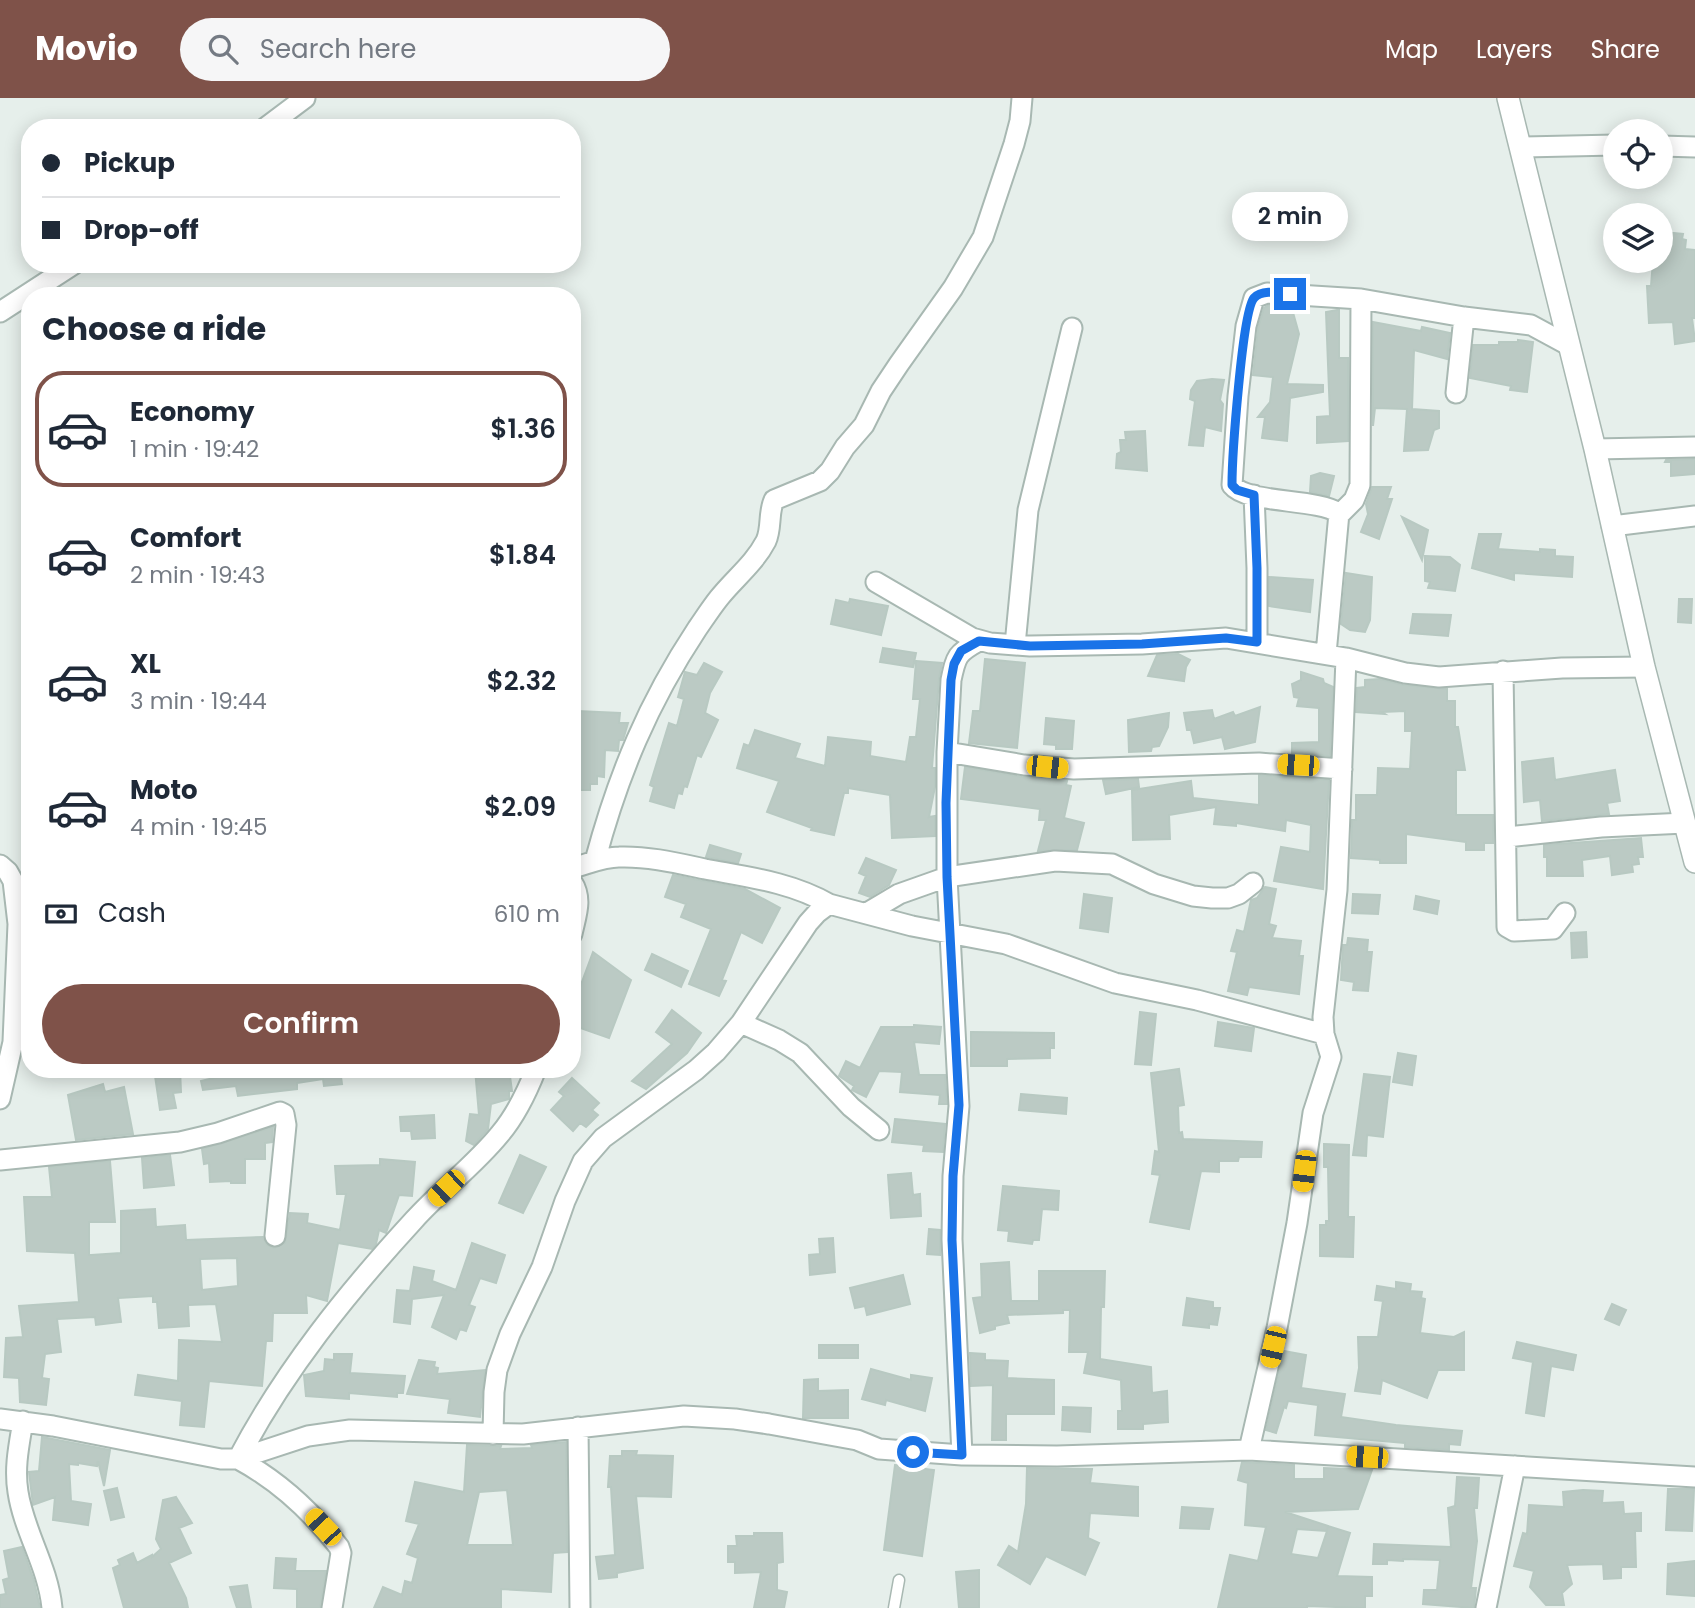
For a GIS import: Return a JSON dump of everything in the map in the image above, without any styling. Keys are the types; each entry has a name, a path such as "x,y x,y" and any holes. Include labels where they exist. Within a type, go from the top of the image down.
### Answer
{"street":[{"path":"277,119 305,98"},
{"path":"594,861 619,779 638,732 692,636 719,598 754,562 765,544 774,500 820,481 830,471 845,447 864,425 881,391 941,307 983,237 1020,121 1022,98"},
{"path":"1508,98 1595,449 1644,667 1695,862"},
{"path":"1521,147 1603,145"},
{"path":"1673,146 1695,147"},
{"path":"39,287 60,273"},
{"path":"1339,514 1331,509 1254,495 1235,489 1232,482 1246,326 1253,300 1259,294 1361,299 1464,317 1531,325 1568,345"},
{"path":"0,312 21,298"},
{"path":"1326,654 1339,514 1354,500 1360,485 1361,299"},
{"path":"1456,393 1464,317"},
{"path":"1015,645 1028,510 1072,328"},
{"path":"1595,449 1695,447"},
{"path":"1254,495 1257,642"},
{"path":"1612,526 1695,516"},
{"path":"876,582 979,641 1015,645 1142,644 1226,638 1346,657 1421,676 1450,677 1503,671 1644,667"},
{"path":"962,1455 952,1240 953,1176 959,1105 947,877 947,752 954,664 961,651 979,641"},
{"path":"1249,1450 1277,1328 1297,1223 1313,1113 1330,1062 1331,1052 1324,1034 1324,998 1333,941 1337,890 1346,657"},
{"path":"1503,671 1507,928 1553,929 1565,913"},
{"path":"947,752 1024,765 1074,769 1259,763 1342,769"},
{"path":"1507,837 1601,827 1685,823"},
{"path":"581,865 620,857 672,862 778,883 829,904 950,935 1006,944 1115,983 1197,1000 1324,1034"},
{"path":"867,913 899,894 947,877 1055,861 1112,864 1154,884 1193,896 1228,898 1239,894 1253,883"},
{"path":"0,865 13,881 21,912"},
{"path":"493,1434 494,1392 500,1362 510,1334 542,1267 565,1201 583,1161 603,1138 696,1070 741,1023 794,941 817,913 829,904"},
{"path":"0,1099 13,1042 21,956"},
{"path":"741,1023 800,1053 839,1095 879,1130"},
{"path":"238,1459 272,1399 334,1314 420,1213 485,1152 502,1132 532,1078"},
{"path":"0,1160 188,1140 280,1112 285,1117 285,1142 275,1236"},
{"path":"0,1419 23,1421 204,1456 238,1459 284,1443 341,1431 409,1430 523,1434 657,1418 712,1417 857,1440 880,1449 962,1455 1058,1456 1249,1450 1695,1477"},
{"path":"23,1421 17,1462 18,1491 22,1511 47,1577 52,1608"},
{"path":"578,1427 580,1608"},
{"path":"238,1459 262,1474 308,1511 339,1547 341,1553 332,1608"},
{"path":"1486,1608 1515,1466"}],"lane":[{"path":"894,1608 899,1580"}],"building":[{"path":"1673,233 1683,234 1682,239 1686,240 1685,249 1695,250 1695,318 1692,318 1695,341 1675,344 1673,322 1649,323 1647,286 1651,286 1652,273 1673,273"},
{"path":"1269,305 1292,309 1299,334 1287,384 1323,385 1323,392 1290,398 1287,441 1262,438 1265,417 1258,417 1270,402 1273,377 1253,375 1258,328 1264,308"},
{"path":"1339,310 1339,358 1348,358 1348,441 1317,443 1317,417 1330,416 1326,312"},
{"path":"1373,322 1421,331 1422,327 1450,333 1447,359 1414,350 1412,409 1439,411 1439,428 1434,430 1428,450 1404,451 1407,409 1375,408 1373,426"},
{"path":"1499,342 1533,342 1527,392 1510,390 1511,386 1470,378 1473,345 1499,345"},
{"path":"1224,380 1220,400 1223,404 1221,431 1205,427 1203,446 1189,445 1195,401 1190,399 1191,390 1197,381"},
{"path":"1145,431 1147,471 1116,468 1117,454 1121,452 1120,440 1126,440 1125,432"},
{"path":"1695,459 1695,474 1671,476 1671,462 1665,462 1666,460"},
{"path":"1320,473 1334,476 1329,496 1310,492 1311,476"},
{"path":"1372,487 1391,487 1387,499 1392,499 1379,539 1361,532 1368,514 1366,504"},
{"path":"1402,517 1428,530 1422,560"},
{"path":"1479,534 1501,534 1498,549 1540,552 1540,549 1555,550 1555,556 1573,557 1572,577 1514,573 1514,580 1472,568"},
{"path":"1425,556 1450,557 1460,565 1455,591 1428,588 1430,582 1425,581"},
{"path":"1346,573 1372,577 1370,620 1365,632 1350,630 1341,624"},
{"path":"1269,577 1313,580 1310,612 1269,606"},
{"path":"850,599 888,606 881,635 831,624 836,600 849,603"},
{"path":"1679,599 1692,599 1691,623 1678,622"},
{"path":"1413,614 1451,615 1448,636 1410,633"},
{"path":"883,648 916,653 913,667 880,662"},
{"path":"1178,654 1190,660 1184,681 1148,676 1157,655"},
{"path":"985,659 1025,663 1017,748 969,743 973,711 980,711"},
{"path":"916,661 942,663 932,768 935,768 935,787 929,817 935,816 935,836 892,838 890,795 848,788 848,793 844,793 834,835 811,830 812,828 767,812 779,781 737,768 744,744 749,746 755,730 800,744 795,758 825,766 828,737 871,742 870,756 906,762 910,737 916,737 920,699 913,699"},
{"path":"704,663 722,672 710,693 705,713 718,720 701,757 697,755 687,787 684,786 682,794 678,793 674,808 650,801 654,787 650,785 669,723 677,726 684,699 678,697 685,672 697,675"},
{"path":"1301,672 1323,679 1324,683 1333,687 1330,756 1292,753 1292,743 1319,742 1319,708 1297,706 1299,698 1294,697 1292,684 1301,680"},
{"path":"1380,679 1403,685 1447,689 1447,701 1455,701 1455,727 1458,727 1465,770 1456,770 1456,815 1493,815 1493,843 1484,843 1484,850 1466,850 1466,842 1406,834 1406,863 1380,863 1380,860 1351,858 1356,795 1377,795 1378,768 1410,769 1412,731 1405,731 1405,711 1382,712 1385,714 1356,712 1357,688 1365,687 1365,680"},
{"path":"1260,707 1255,742 1225,749 1222,737 1194,743 1191,730 1187,730 1184,713 1212,710 1214,719 1233,712 1235,716"},
{"path":"581,711 620,713 619,723 628,723 623,740 619,740 618,751 605,750 604,777 597,776 597,784 590,784 590,790 581,790"},
{"path":"1169,713 1168,727 1159,746 1152,747 1151,751 1129,752 1128,720"},
{"path":"1046,718 1074,721 1072,749 1056,749 1056,745 1044,744"},
{"path":"1553,758 1555,780 1615,770 1620,801 1607,803 1609,814 1542,821 1540,800 1524,802 1522,762"},
{"path":"965,767 1022,777 1067,781 1066,785 1071,786 1064,818 1084,823 1077,850 1038,851 1046,820 1039,820 1040,809 961,799"},
{"path":"1259,775 1329,780 1323,889 1274,881 1281,847 1310,852 1311,825 1286,820 1285,831 1236,823 1236,826 1214,824 1216,807 1169,815 1170,839 1133,840 1132,790 1191,781 1193,798 1259,805"},
{"path":"1138,779 1139,787 1106,794 1103,780"},
{"path":"1641,838 1643,857 1638,857 1639,864 1632,865 1633,872 1612,875 1610,856 1582,860 1583,876 1547,876 1544,845"},
{"path":"710,845 741,854 738,863 706,857"},
{"path":"866,858 896,870 889,885 870,897 859,893 866,876 859,873"},
{"path":"673,875 745,889 780,908 762,943 741,932 722,980 726,981 719,996 689,984 711,929 681,917 686,904 665,897"},
{"path":"1265,887 1276,889 1269,924 1276,926 1272,938 1301,941 1299,956 1303,956 1299,994 1249,987 1247,995 1228,991 1237,952 1231,951 1237,930 1244,932 1251,900 1257,898"},
{"path":"1084,894 1112,898 1108,932 1080,928"},
{"path":"1353,894 1380,895 1378,914 1352,913"},
{"path":"1416,896 1439,901 1437,914 1414,909"},
{"path":"1586,932 1587,957 1572,958 1571,933"},
{"path":"1348,938 1368,940 1367,952 1372,952 1368,991 1353,990 1354,982 1341,980 1343,945 1347,945"},
{"path":"593,952 631,980 609,1038 581,1028 581,985"},
{"path":"652,954 688,971 681,987 645,970"},
{"path":"672,1010 701,1033 687,1053 646,1089 632,1081 672,1044 656,1032"},
{"path":"1140,1012 1156,1014 1151,1065 1135,1064"},
{"path":"1218,1022 1254,1028 1251,1051 1215,1046"},
{"path":"881,1027 941,1027 939,1044 914,1042 919,1075 945,1075 947,1104 939,1104 940,1095 900,1092 902,1072 879,1071 866,1097 852,1090 854,1086 839,1076 846,1061 860,1068"},
{"path":"971,1032 1054,1033 1054,1048 1050,1048 1050,1058 1007,1059 1007,1066 971,1066"},
{"path":"1398,1053 1416,1056 1412,1085 1393,1082"},
{"path":"1179,1069 1184,1105 1178,1106 1179,1133 1182,1132 1183,1139 1262,1142 1261,1157 1219,1161 1219,1172 1201,1171 1189,1229 1150,1222 1160,1175 1152,1174 1155,1151 1159,1152 1151,1073"},
{"path":"1364,1074 1390,1077 1383,1137 1367,1135 1366,1156 1353,1155"},
{"path":"155,1078 180,1078 181,1092 173,1093 176,1108 160,1110"},
{"path":"214,1078 341,1078 342,1084 324,1086 323,1079 297,1083 297,1089 238,1096 236,1086 203,1090 201,1081"},
{"path":"476,1078 510,1078 512,1091 509,1091 509,1099 491,1104 488,1129 474,1145 466,1141 470,1114 479,1115"},
{"path":"572,1078 599,1103 592,1110 598,1115 586,1127 580,1123 573,1131 551,1110 564,1096 559,1092"},
{"path":"103,1084 105,1092 124,1087 133,1134 76,1140 68,1095"},
{"path":"1021,1094 1067,1098 1066,1114 1019,1110"},
{"path":"434,1115 435,1138 412,1139 411,1131 401,1131 400,1117"},
{"path":"895,1119 945,1124 943,1152 923,1151 924,1145 892,1142"},
{"path":"273,1127 272,1142 265,1143 265,1159 245,1159 245,1183 210,1182 209,1163 204,1164 202,1149"},
{"path":"1324,1144 1349,1145 1348,1217 1354,1217 1353,1257 1320,1256 1320,1225 1326,1225 1326,1221 1329,1221 1328,1167 1324,1167"},
{"path":"170,1155 174,1185 144,1188 142,1158"},
{"path":"520,1155 546,1167 523,1213 499,1203"},
{"path":"380,1159 415,1162 412,1196 399,1195 386,1233 379,1230 372,1249 338,1243 327,1301 306,1295 307,1313 273,1313 272,1341 266,1341 262,1386 209,1381 204,1427 180,1425 182,1401 135,1395 138,1375 178,1381 179,1340 222,1342 216,1304 188,1305 189,1326 159,1328 157,1302 153,1302 153,1296 118,1298 121,1322 96,1325 95,1317 57,1319 61,1352 45,1354 42,1378 49,1379 46,1405 20,1402 19,1378 4,1377 6,1338 23,1337 19,1306 79,1302 75,1253 27,1251 24,1197 52,1197 49,1167 110,1161 115,1222 89,1222 91,1255 121,1253 121,1211 155,1209 156,1227 185,1225 186,1240 263,1237 267,1245 274,1248 285,1243 290,1213 308,1214 307,1223 340,1230 346,1194 337,1194 335,1166 380,1165","holes":["237,1258 238,1286 202,1290 200,1259"]},
{"path":"911,1173 913,1195 920,1194 921,1216 891,1218 888,1175"},
{"path":"1003,1186 1059,1191 1058,1210 1042,1209 1039,1240 1033,1240 1032,1244 1008,1241 1009,1231 998,1230"},
{"path":"929,1229 940,1230 940,1255 927,1254"},
{"path":"833,1238 835,1272 810,1275 809,1255 820,1254 819,1239"},
{"path":"472,1243 505,1255 496,1283 480,1278 469,1305 475,1307 466,1331 460,1329 456,1339 432,1327 444,1295 412,1299 410,1324 394,1322 397,1290 410,1291 414,1267 434,1271 432,1281 456,1290"},
{"path":"1009,1262 1011,1301 1039,1301 1039,1271 1105,1271 1100,1359 1151,1367 1152,1393 1167,1391 1168,1422 1143,1424 1143,1429 1118,1429 1118,1411 1122,1411 1121,1380 1084,1373 1088,1352 1069,1352 1070,1310 1063,1310 1063,1313 1007,1315 1009,1323 980,1333 973,1298 982,1297 981,1264"},
{"path":"903,1275 910,1304 867,1315 865,1306 855,1308 850,1288"},
{"path":"1396,1282 1411,1284 1410,1291 1422,1292 1421,1298 1425,1299 1420,1333 1454,1337 1464,1332 1464,1370 1438,1370 1427,1398 1382,1380 1380,1394 1355,1391 1359,1368 1358,1337 1378,1337 1383,1301 1375,1300 1377,1286 1396,1289"},
{"path":"1187,1298 1213,1302 1213,1308 1220,1308 1217,1325 1209,1324 1209,1328 1183,1325"},
{"path":"1612,1304 1626,1310 1619,1325 1605,1319"},
{"path":"1517,1342 1576,1355 1573,1370 1551,1366 1544,1416 1526,1413 1533,1362 1513,1358"},
{"path":"819,1345 858,1345 858,1358 819,1358"},
{"path":"1284,1351 1306,1355 1301,1388 1345,1394 1341,1417 1462,1431 1460,1445 1449,1444 1449,1450 1417,1448 1405,1447 1405,1443 1315,1435 1318,1405 1288,1401 1276,1433 1266,1430"},
{"path":"970,1353 985,1354 985,1360 1008,1361 1007,1378 1054,1380 1054,1414 1006,1414 1006,1440 992,1440 993,1385 971,1386"},
{"path":"334,1354 352,1354 350,1373 405,1376 403,1393 397,1393 397,1397 349,1393 349,1399 306,1396 304,1375 324,1371 325,1359 334,1360"},
{"path":"419,1360 435,1362 437,1374 485,1370 480,1417 448,1413 450,1399 407,1394"},
{"path":"871,1369 911,1380 911,1375 932,1378 925,1411 886,1400 885,1405 862,1399"},
{"path":"818,1379 818,1391 848,1390 848,1418 803,1418 804,1380"},
{"path":"1063,1407 1091,1408 1090,1432 1062,1430"},
{"path":"42,1437 110,1450 104,1486 98,1461 97,1466 69,1464 71,1501 91,1504 88,1525 53,1520 55,1497 33,1505 29,1472 39,1471"},
{"path":"566,1442 567,1552 553,1553 551,1592 501,1589 501,1608 374,1608 383,1587 402,1595 405,1581 412,1583 418,1558 407,1554 419,1524 406,1521 415,1482 464,1492 467,1445 501,1446 500,1449 532,1448 531,1445","holes":["507,1490 513,1545 467,1545 479,1492"]},
{"path":"622,1451 637,1451 636,1455 673,1456 671,1497 636,1496 643,1568 617,1573 617,1577 599,1579 596,1557 615,1555 611,1487 608,1487 610,1456 622,1456"},
{"path":"1242,1462 1294,1465 1294,1479 1324,1479 1324,1468 1372,1470 1358,1509 1285,1512 1350,1533 1337,1576 1372,1577 1372,1596 1365,1596 1365,1608 1218,1608 1230,1555 1258,1561 1266,1527 1245,1525 1248,1483 1238,1480","holes":["1297,1529 1327,1531 1318,1558 1291,1554"]},
{"path":"895,1465 934,1470 922,1556 884,1550"},
{"path":"1027,1468 1092,1469 1090,1483 1138,1487 1138,1516 1090,1513 1088,1538 1099,1543 1085,1575 1046,1556 1030,1584 998,1565 1009,1546 1018,1552 1026,1504"},
{"path":"1457,1477 1479,1478 1477,1508 1474,1508 1477,1541 1471,1588 1476,1588 1474,1608 1423,1604 1424,1590 1437,1590 1440,1560 1403,1559 1387,1560 1387,1564 1373,1564 1374,1544 1451,1547 1448,1508 1455,1506"},
{"path":"117,1488 124,1517 111,1520 104,1491"},
{"path":"1668,1489 1694,1489 1692,1531 1666,1530"},
{"path":"1603,1491 1602,1503 1623,1502 1624,1514 1641,1513 1641,1531 1635,1531 1636,1567 1621,1567 1621,1578 1604,1579 1603,1564 1567,1565 1572,1584 1562,1593 1564,1605 1546,1605 1530,1587 1534,1571 1514,1566 1523,1533 1527,1534 1529,1505 1564,1507 1563,1492"},
{"path":"176,1497 192,1523 179,1528 191,1553 169,1563 188,1608 124,1608 113,1568 120,1565 118,1560 133,1553 137,1563 152,1557 161,1549 156,1539 163,1500"},
{"path":"1182,1507 1213,1509 1209,1529 1180,1528"},
{"path":"754,1533 782,1533 783,1562 777,1563 777,1590 787,1592 784,1608 754,1608 761,1572 735,1573 735,1562 728,1562 728,1546 737,1546 736,1536 754,1536"},
{"path":"22,1547 40,1608 0,1608 0,1595 6,1594 3,1580 9,1578 4,1551"},
{"path":"276,1558 296,1559 295,1571 326,1571 320,1608 297,1608 297,1589 274,1588"},
{"path":"1695,1561 1695,1596 1667,1594 1668,1564"},
{"path":"979,1570 979,1608 959,1608 956,1572"},
{"path":"247,1585 251,1608 237,1608 230,1587"}],"route":[{"path":"913,1452 962,1455 952,1240 953,1176 959,1105 947,877 946,803 954,664 961,651 979,641 1030,646 1142,644 1226,638 1257,642 1254,495 1237,490 1232,485 1238,396 1246,326 1253,300 1259,294 1290,294"}]}
